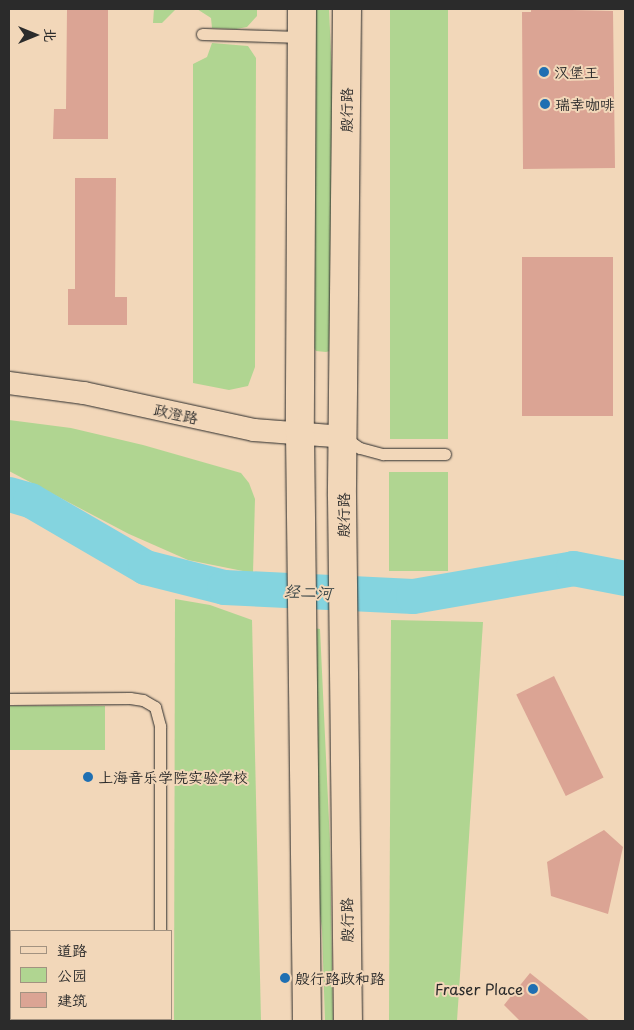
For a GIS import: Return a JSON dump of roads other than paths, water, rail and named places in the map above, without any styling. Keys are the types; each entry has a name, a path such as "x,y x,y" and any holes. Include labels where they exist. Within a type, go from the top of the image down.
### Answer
{"main road":[{"path":"302,9 300,433 303,540 307,1021"},
{"name":"殷行路","path":"347,9 342,647 348,1021"}],"street":[{"name":"政澄路","path":"9,383 84,393 254,430 344,437"}],"lane":[{"path":"202,34 303,37"},
{"path":"344,437 360,448 383,454 445,454"},
{"path":"9,699 130,698 143,700 155,708 160,726 160,930"}],"waterway":[{"name":"经二河","path":"9,494 30,500 145,567 224,587 413,596 573,568 625,578"}],"place":[{"name":"汉堡王","path":"544,72"},
{"name":"瑞幸咖啡","path":"545,104"},
{"name":"上海音乐学院实验学校","path":"88,777"},
{"name":"殷行路政和路","path":"285,978"},
{"name":"Fraser Place","path":"533,989"}]}
